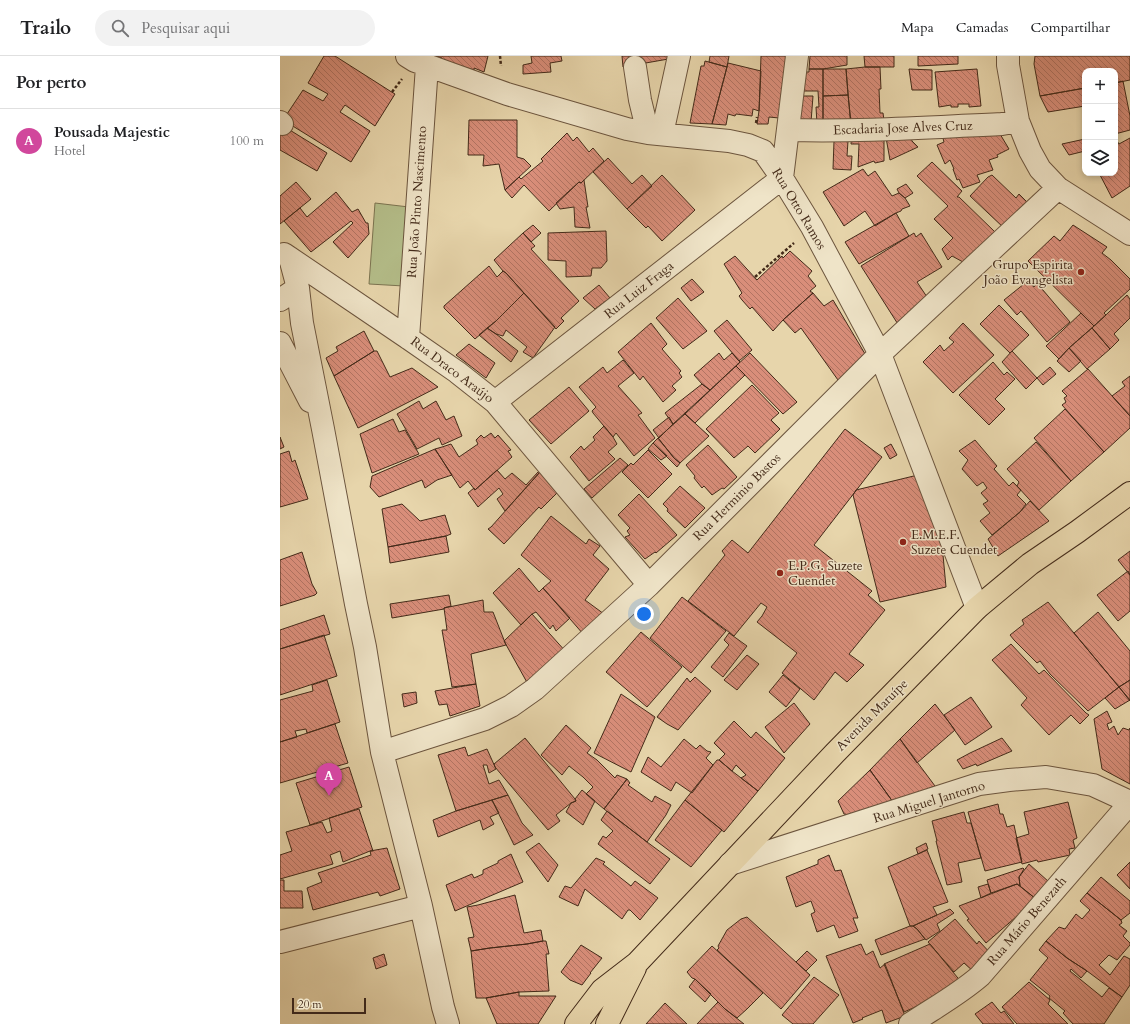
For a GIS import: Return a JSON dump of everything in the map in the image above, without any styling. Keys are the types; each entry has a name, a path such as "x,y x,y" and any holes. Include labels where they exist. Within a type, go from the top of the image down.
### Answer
{"main road":[{"name":"Avenida Maruípe","path":"576,1024 602,990 637,963 834,754 977,608 1030,564 1130,493"},
{"name":"Avenida Maruípe","path":"607,1024 637,963"}],"street":[{"name":"Rua Otto Ramos","path":"407,56 427,66 507,94 627,129 655,134 729,141 748,145 763,151 782,178 812,227 880,354 977,608"},
{"path":"655,134 679,56"},
{"path":"782,178 797,56"},
{"path":"1008,56 1008,65 1018,121 1030,151 1040,169 1058,188 1130,234"},
{"name":"Rua João Pinto Nascimento","path":"408,338 427,66"},
{"path":"635,67 640,100 655,134"},
{"name":"Escadaria Jose Alves Cruz","path":"788,130 823,131 893,129 1002,124 1018,121"},
{"name":"Rua Luiz Fraga","path":"495,402 782,178"},
{"name":"Rua Herminio Bastos","path":"382,752 485,719 511,706 535,689 649,585 880,354 1058,188"},
{"path":"285,255 298,288 302,323 324,429 365,647 382,752 421,906 448,1024"},
{"name":"Rua Draco Araújo","path":"285,255 457,372 495,402 649,585"},
{"path":"280,300 298,288"},
{"path":"280,343 324,429"},
{"name":"Rua Miguel Jantorno","path":"730,864 979,784 1046,777 1093,785 1130,802"},
{"name":"Rua Mário Benezath","path":"910,1024 956,995 980,976 1130,802"},
{"path":"280,942 421,906"}],"path":[{"path":"755,277 812,227"}],"green space":[{"path":"375,203 409,207 404,286 369,284"}],"building":[{"path":"324,56 335,56 395,94 375,126 345,105 340,112 370,131 351,162 283,120 303,90 323,101 328,94 308,83"},
{"path":"435,56 488,56 484,72 441,60 442,58"},
{"path":"531,56 561,56 562,61 550,63 551,72 523,74 523,65 532,63"},
{"path":"622,56 674,56 674,58 623,67"},
{"path":"710,56 729,56 727,67 709,62"},
{"path":"761,56 794,56 789,119 769,117 768,124 757,124 759,111"},
{"path":"810,56 847,56 847,65 823,69 809,69"},
{"path":"864,56 894,56 894,67 865,67"},
{"path":"918,56 958,56 958,64 918,66"},
{"path":"1035,56 1130,56 1130,80 1118,82 1118,68 1082,68 1082,89 1040,96 1034,64"},
{"path":"705,61 727,67 712,124 690,123 701,66 704,66"},
{"path":"728,63 761,71 759,111 753,109 752,116 736,114 735,116 728,114 726,125 712,124"},
{"path":"880,67 880,113 883,113 885,128 851,128 846,69"},
{"path":"809,69 823,69 823,124 817,124 816,107 819,107 818,91 797,91 799,72 809,72"},
{"path":"823,69 846,69 848,95 823,96"},
{"path":"909,69 932,70 932,90 912,90"},
{"path":"977,69 981,106 969,107 969,104 958,104 958,107 951,107 951,105 939,107 935,72"},
{"path":"1123,81 1130,116 1130,130 1118,133 1118,104 1118,82"},
{"path":"1082,89 1082,106 1048,112 1040,96"},
{"path":"848,95 851,122 823,124 823,96"},
{"path":"801,96 813,96 811,122 799,122"},
{"path":"469,120 517,120 517,157 524,159 531,166 505,190 499,164 483,166 484,155 468,155"},
{"path":"280,124 327,153 317,171 280,150"},
{"path":"997,129 1009,149 997,155 998,157 989,160 993,170 977,175 980,182 963,188 959,179 957,180 950,160 945,164 937,145 944,142 941,131"},
{"path":"885,132 909,132 912,141 918,147 890,160"},
{"path":"567,133 573,141 577,137 589,152 593,148 604,161 581,183 579,182 549,211 524,185 512,198 505,190 519,177 521,179 543,161 541,159"},
{"path":"852,133 884,136 884,161 875,163 874,161 858,167 859,144 851,144"},
{"path":"1130,138 1130,186 1112,198 1101,176 1118,176 1118,142 1119,144"},
{"path":"1082,140 1082,152 1069,155 1062,144"},
{"path":"834,141 848,141 847,156 852,156 851,170 833,169"},
{"path":"608,158 632,184 642,175 652,186 627,209 593,172"},
{"path":"932,162 962,191 957,197 959,197 995,232 963,262 952,256 948,260 942,249 953,238 934,219 948,206 917,176"},
{"path":"863,169 868,176 875,171 892,196 899,193 905,198 910,206 902,209 875,226 865,211 844,226 823,192"},
{"path":"662,175 695,210 662,241 648,226 646,228 627,209"},
{"path":"992,175 1016,198 1019,194 1030,205 1005,229 970,196 988,177"},
{"path":"584,180 588,207 586,207 590,228 575,227 574,207 560,209 556,203 579,182 581,183"},
{"path":"296,182 311,199 280,224 280,196"},
{"path":"906,184 913,193 905,198 897,189"},
{"path":"336,192 352,212 358,209 366,223 368,223 369,234 348,258 333,242 353,223 351,221 311,252 284,221 300,208 307,217"},
{"path":"896,213 909,236 859,264 845,242"},
{"path":"533,225 541,233 531,242 523,233"},
{"name":"Grupo Espirita João Evangelista","path":"1073,225 1107,247 1102,253 1130,279 1130,289 1104,313 1106,315 1094,326 1028,261 1054,236 1060,241"},
{"path":"606,231 607,261 601,268 592,268 591,276 566,277 566,261 548,260 548,233"},
{"path":"523,233 535,246 531,249 579,301 561,318 564,321 556,329 494,260"},
{"path":"914,233 916,237 921,233 942,267 917,282 929,300 901,329 861,266"},
{"path":"790,251 812,271 808,276 816,286 810,291 813,293 773,331 752,307 750,309 739,296 742,293 724,264 735,256 757,280 782,256 783,258"},
{"path":"489,266 497,277 503,271 506,273 524,293 496,321 475,339 444,308 444,306"},
{"path":"692,279 704,292 691,301 681,288"},
{"path":"1029,280 1034,287 1037,283 1070,322 1047,342 1021,311 1017,315 1004,300"},
{"path":"599,285 610,298 595,309 583,298"},
{"path":"524,293 555,327 533,358 523,352 527,347 506,330 503,336 496,334 487,328"},
{"path":"813,293 824,306 833,300 871,364 846,374 838,380 801,328 795,333 783,320"},
{"path":"1127,295 1130,299 1130,318 1114,334 1119,340 1110,349 1092,328"},
{"path":"678,298 707,331 683,349 656,318"},
{"path":"999,305 1029,335 1010,353 980,324"},
{"path":"1081,313 1094,326 1059,359 1046,346"},
{"path":"727,320 752,350 739,361 714,331"},
{"path":"651,323 667,344 662,349 681,371 679,373 682,377 672,386 676,390 663,402 643,376 640,380 618,352"},
{"path":"963,323 994,355 953,393 923,362 940,345 944,351 954,342 949,338"},
{"path":"487,328 518,351 511,362 479,335"},
{"path":"1092,328 1110,349 1087,369 1069,348"},
{"path":"364,331 374,351 334,376 326,358 338,351 336,347"},
{"path":"469,344 495,363 486,378 456,355"},
{"path":"1069,348 1081,361 1069,372 1057,361"},
{"path":"374,351 377,351 390,377 412,368 438,387 358,428 334,376"},
{"path":"1012,351 1037,378 1026,389 1002,362"},
{"path":"719,353 724,360 732,353 740,362 710,390 694,375"},
{"path":"750,353 797,402 783,414 736,366"},
{"path":"623,360 634,373 618,386 642,413 638,415 655,438 634,456 616,433 613,437 593,413 592,411 596,407 579,387 603,367 607,373"},
{"path":"993,362 1004,375 1007,372 1015,379 995,399 1005,409 989,425 959,395"},
{"path":"736,366 745,375 695,423 685,414"},
{"path":"1050,367 1056,374 1043,385 1037,378"},
{"path":"1088,369 1130,416 1130,428 1104,452 1062,405 1066,402 1064,398 1067,396 1062,391"},
{"path":"1130,376 1130,416 1112,396 1125,386 1122,382"},
{"path":"702,384 710,390 673,424 665,413"},
{"path":"752,385 779,413 771,420 780,429 755,453 748,446 734,458 706,429"},
{"path":"569,387 589,411 551,444 529,420"},
{"path":"419,401 423,409 436,401 446,420 454,416 462,436 442,445 439,438 417,449 397,414"},
{"path":"1065,409 1104,452 1071,481 1034,438"},
{"path":"685,414 709,436 680,463 674,458 658,438"},
{"path":"669,417 673,424 659,438 653,430"},
{"path":"393,419 399,432 405,430 419,454 372,473 360,434"},
{"path":"604,426 617,444 608,452 615,459 589,481 570,457 581,446 584,450 595,440 593,437"},
{"name":"E.P.G. Suzete Cuendet","path":"845,429 882,457 814,545 872,591 868,595 885,610 849,654 864,665 847,682 835,672 814,700 782,673 797,653 757,622 767,607 761,603 734,636 688,601 725,555 722,551 732,540 748,553"},
{"path":"491,433 495,438 498,435 511,450 508,451 512,457 475,490 468,481 460,488 435,449 451,444 459,457 478,444 476,440 481,435 484,438"},
{"path":"280,437 284,447 280,449"},
{"path":"658,438 674,458 680,463 677,467 653,443"},
{"path":"975,440 997,466 994,469 1009,486 1013,482 1021,490 1017,495 1026,504 1020,512 992,535 980,521 990,513 983,504 988,501 981,493 987,488 983,482 977,486 962,469 968,460 959,451"},
{"path":"1036,442 1071,481 1039,510 1017,486 1019,482 1007,469"},
{"path":"653,443 667,456 661,460 648,449"},
{"path":"891,444 897,455 890,459 884,448"},
{"path":"708,445 737,477 724,489 722,488 712,495 704,486 702,488 686,465"},
{"path":"435,449 452,475 437,480 425,488 422,480 379,497 370,487 372,476"},
{"path":"648,450 672,474 648,498 622,472 631,463 633,465"},
{"path":"289,451 292,462 295,460 308,499 280,507 280,454"},
{"path":"620,458 628,465 592,498 584,489"},
{"path":"497,470 505,479 512,473 526,485 538,472 540,472 505,511 497,499 503,494 499,488 478,507 468,493 474,488 475,490"},
{"path":"540,472 557,493 541,509 539,507 504,544 488,529"},
{"name":"E.M.E.F. Suzete Cuendet","path":"922,474 939,529 946,587 880,602 853,495 856,490"},
{"path":"680,486 705,508 685,528 667,511 668,509 663,504"},
{"path":"639,494 677,535 656,553 655,552 645,559 625,537 630,535 627,531 630,528 618,515"},
{"path":"1030,501 1049,521 998,556 988,539 1020,512"},
{"path":"402,504 420,521 445,515 451,534 388,547 382,509"},
{"path":"551,516 586,544 589,539 600,546 593,555 609,569 585,600 604,614 584,635 543,588 551,581 521,555"},
{"path":"446,536 449,552 390,563 388,547"},
{"path":"1130,551 1130,575 1118,560"},
{"path":"302,552 312,584 317,593 315,595 280,606 280,560"},
{"path":"519,568 539,592 543,588 570,618 556,631 553,625 550,629 536,612 521,625 493,593"},
{"path":"1128,571 1130,575 1130,611 1118,621 1097,595"},
{"path":"449,595 451,606 444,609 392,618 390,604"},
{"path":"682,597 726,631 691,673 650,638"},
{"path":"483,600 484,612 493,612 506,645 471,654 476,684 452,687 442,630 447,630 444,608"},
{"path":"1048,602 1119,687 1088,711 1050,674 1040,661 1037,663 1010,635 1024,624 1022,620"},
{"path":"1098,612 1130,651 1130,680 1119,687 1074,633"},
{"path":"532,614 567,653 529,686 504,641"},
{"path":"324,615 330,634 280,649 280,630"},
{"path":"641,632 682,667 647,707 606,672"},
{"path":"729,633 747,646 723,677 711,667 729,645 724,640"},
{"path":"324,635 337,676 280,695 280,649"},
{"path":"1011,644 1039,674 1044,670 1089,715 1080,724 1071,715 1049,735 1021,705 1027,698 992,660"},
{"path":"747,655 759,664 737,690 724,680"},
{"path":"783,675 800,689 786,707 769,692"},
{"path":"695,677 711,691 678,730 657,717 687,678 690,682"},
{"path":"327,680 340,722 307,733 306,729 295,731 297,737 280,742 280,700 313,691 312,685"},
{"path":"1130,680 1130,701 1119,687"},
{"path":"476,684 480,706 450,716 447,704 439,705 435,691"},
{"path":"1119,687 1130,700 1115,709 1105,698"},
{"path":"416,692 417,703 404,707 402,694"},
{"path":"621,694 655,717 631,772 594,753"},
{"path":"971,697 992,727 965,745 944,715"},
{"path":"794,703 810,724 784,753 765,727"},
{"path":"935,704 955,730 917,763 900,739"},
{"path":"1107,711 1112,722 1107,724 1109,730 1114,726 1118,735 1123,728 1129,730 1130,728 1130,784 1102,769 1094,719"},
{"path":"734,721 751,738 756,732 785,758 758,791 741,778 746,775 736,765 732,771 719,760 725,754 714,743"},
{"path":"335,724 348,763 280,783 280,742"},
{"path":"566,725 591,748 587,753 597,760 615,778 617,775 627,779 604,809 586,794 593,787 583,777 569,766 562,775 541,755"},
{"path":"525,738 576,801 571,803 556,815 560,821 548,830 494,764"},
{"path":"1002,738 1012,751 977,766 976,764 963,769 957,760 970,753"},
{"path":"684,739 696,749 700,745 707,751 711,752 706,758 713,765 692,793 676,782 671,791 641,772 648,757 661,767"},
{"path":"900,739 935,786 893,802 870,770"},
{"path":"465,747 468,756 487,749 496,769 489,773 487,765 483,765 489,784 499,780 508,795 456,811 438,755"},
{"path":"717,760 719,760 758,791 724,832 685,800"},
{"path":"349,767 362,807 310,825 296,783"},
{"path":"870,770 893,802 853,816 844,814 838,801"},
{"path":"627,779 630,783 628,785 652,802 655,796 671,805 666,815 647,842 604,809"},
{"path":"582,790 595,801 583,825 566,812 571,803 576,801 575,799"},
{"path":"508,795 522,823 533,835 514,845 492,800"},
{"path":"492,800 499,813 490,817 494,824 483,830 480,820 438,837 433,820"},
{"path":"685,800 722,830 691,867 655,840"},
{"path":"1068,802 1077,838 1073,840 1075,848 1069,849 1070,855 1022,864 1016,838 1029,834 1024,812"},
{"path":"998,804 1000,814 1003,814 1007,827 1014,825 1022,862 985,871 968,812"},
{"path":"359,809 373,851 343,862 340,851 330,855 333,864 280,879 280,855 292,851 286,832 322,822 327,833 332,831 329,818"},
{"path":"607,811 670,859 650,884 598,844 603,836 606,838 613,831 601,820"},
{"path":"964,812 967,823 971,823 981,858 958,863 962,882 947,885 932,821"},
{"path":"539,843 558,865 548,882 526,852"},
{"path":"926,843 928,849 918,854 916,848"},
{"path":"387,848 400,889 380,896 378,892 313,910 307,888 322,882 318,873 371,855 370,851"},
{"path":"927,850 948,902 933,907 937,915 910,926 888,867"},
{"path":"511,854 523,882 455,911 446,885 472,874 474,878 483,874 483,870 498,863 498,861"},
{"path":"829,855 835,871 841,870 858,918 853,918 858,931 839,938 834,925 817,932 811,914 815,912 811,901 796,907 786,877 818,864 818,860"},
{"path":"596,858 605,862 603,864 631,886 635,881 658,898 640,920 630,910 628,910 622,919 585,889 578,906 559,897 565,886 571,888"},
{"path":"1130,862 1130,889 1117,875"},
{"path":"1029,864 1049,882 1036,899 1020,886 1019,877"},
{"path":"1023,868 1024,869 1019,877 1020,886 1017,884 991,893 987,880"},
{"path":"1101,877 1130,901 1130,913 1121,920 1087,893"},
{"path":"280,880 284,880 284,891 302,891 303,908 280,908"},
{"path":"988,884 991,893 981,898 978,887"},
{"path":"1017,884 1036,899 1017,919 1016,917 986,943 967,920 969,919 959,906"},
{"path":"1087,893 1121,920 1122,923 1119,925 1127,931 1123,936 1130,943 1130,945 1117,960 1109,955 1099,965 1110,975 1124,956 1130,959 1130,985 1122,997 1067,958 1046,941 1059,927 1065,929 1076,914 1082,919 1090,910 1080,901"},
{"path":"515,895 524,933 541,930 543,941 471,951 468,938 474,937 467,907"},
{"path":"950,909 954,913 937,924 940,931 926,940 913,926"},
{"path":"747,917 810,975 781,1009 717,950 727,930 741,919"},
{"path":"955,919 977,944 979,941 993,956 974,972 964,963 954,972 928,942"},
{"path":"910,926 917,929 925,939 881,955 875,940"},
{"path":"546,941 549,954 546,954 549,991 519,992 486,998 476,998 471,951"},
{"path":"1046,941 1067,958 1087,971 1081,978 1071,969 1070,971 1102,997 1109,988 1122,997 1104,1024 1073,1024 1063,1013 1065,1011 1049,998 1050,996 1030,980 1048,958 1039,950"},
{"path":"861,944 866,955 873,951 880,968 885,964 905,1016 886,1023 882,1010 853,1023 826,956"},
{"path":"930,944 965,985 904,1012 884,964"},
{"path":"581,945 602,958 582,985 570,980 561,972"},
{"path":"712,946 763,993 737,1018 725,1009 687,972"},
{"path":"807,951 817,960 806,971 796,962"},
{"path":"384,954 387,965 376,969 373,958"},
{"path":"814,977 839,995 813,1024 793,1024 782,1015"},
{"path":"695,979 711,994 705,1002 689,987"},
{"path":"1029,982 1050,1000 1048,1004 1068,1024 1017,1024 1002,1007"},
{"path":"519,992 519,996 556,996 538,1024 497,1024 486,998"},
{"path":"718,1002 725,1009 744,1024 697,1024"},
{"path":"992,1002 1001,1013 1004,1011 1014,1024 983,1024 975,1014"},
{"path":"665,1003 687,1024 646,1024"}],"place":[{"name":"Grupo Espirita João Evangelista","path":"1081,272"},
{"name":"E.M.E.F. Suzete Cuendet","path":"903,542"},
{"name":"E.P.G. Suzete Cuendet","path":"780,573"},
{"name":"Pousada Majestic","path":"329,796"}]}
